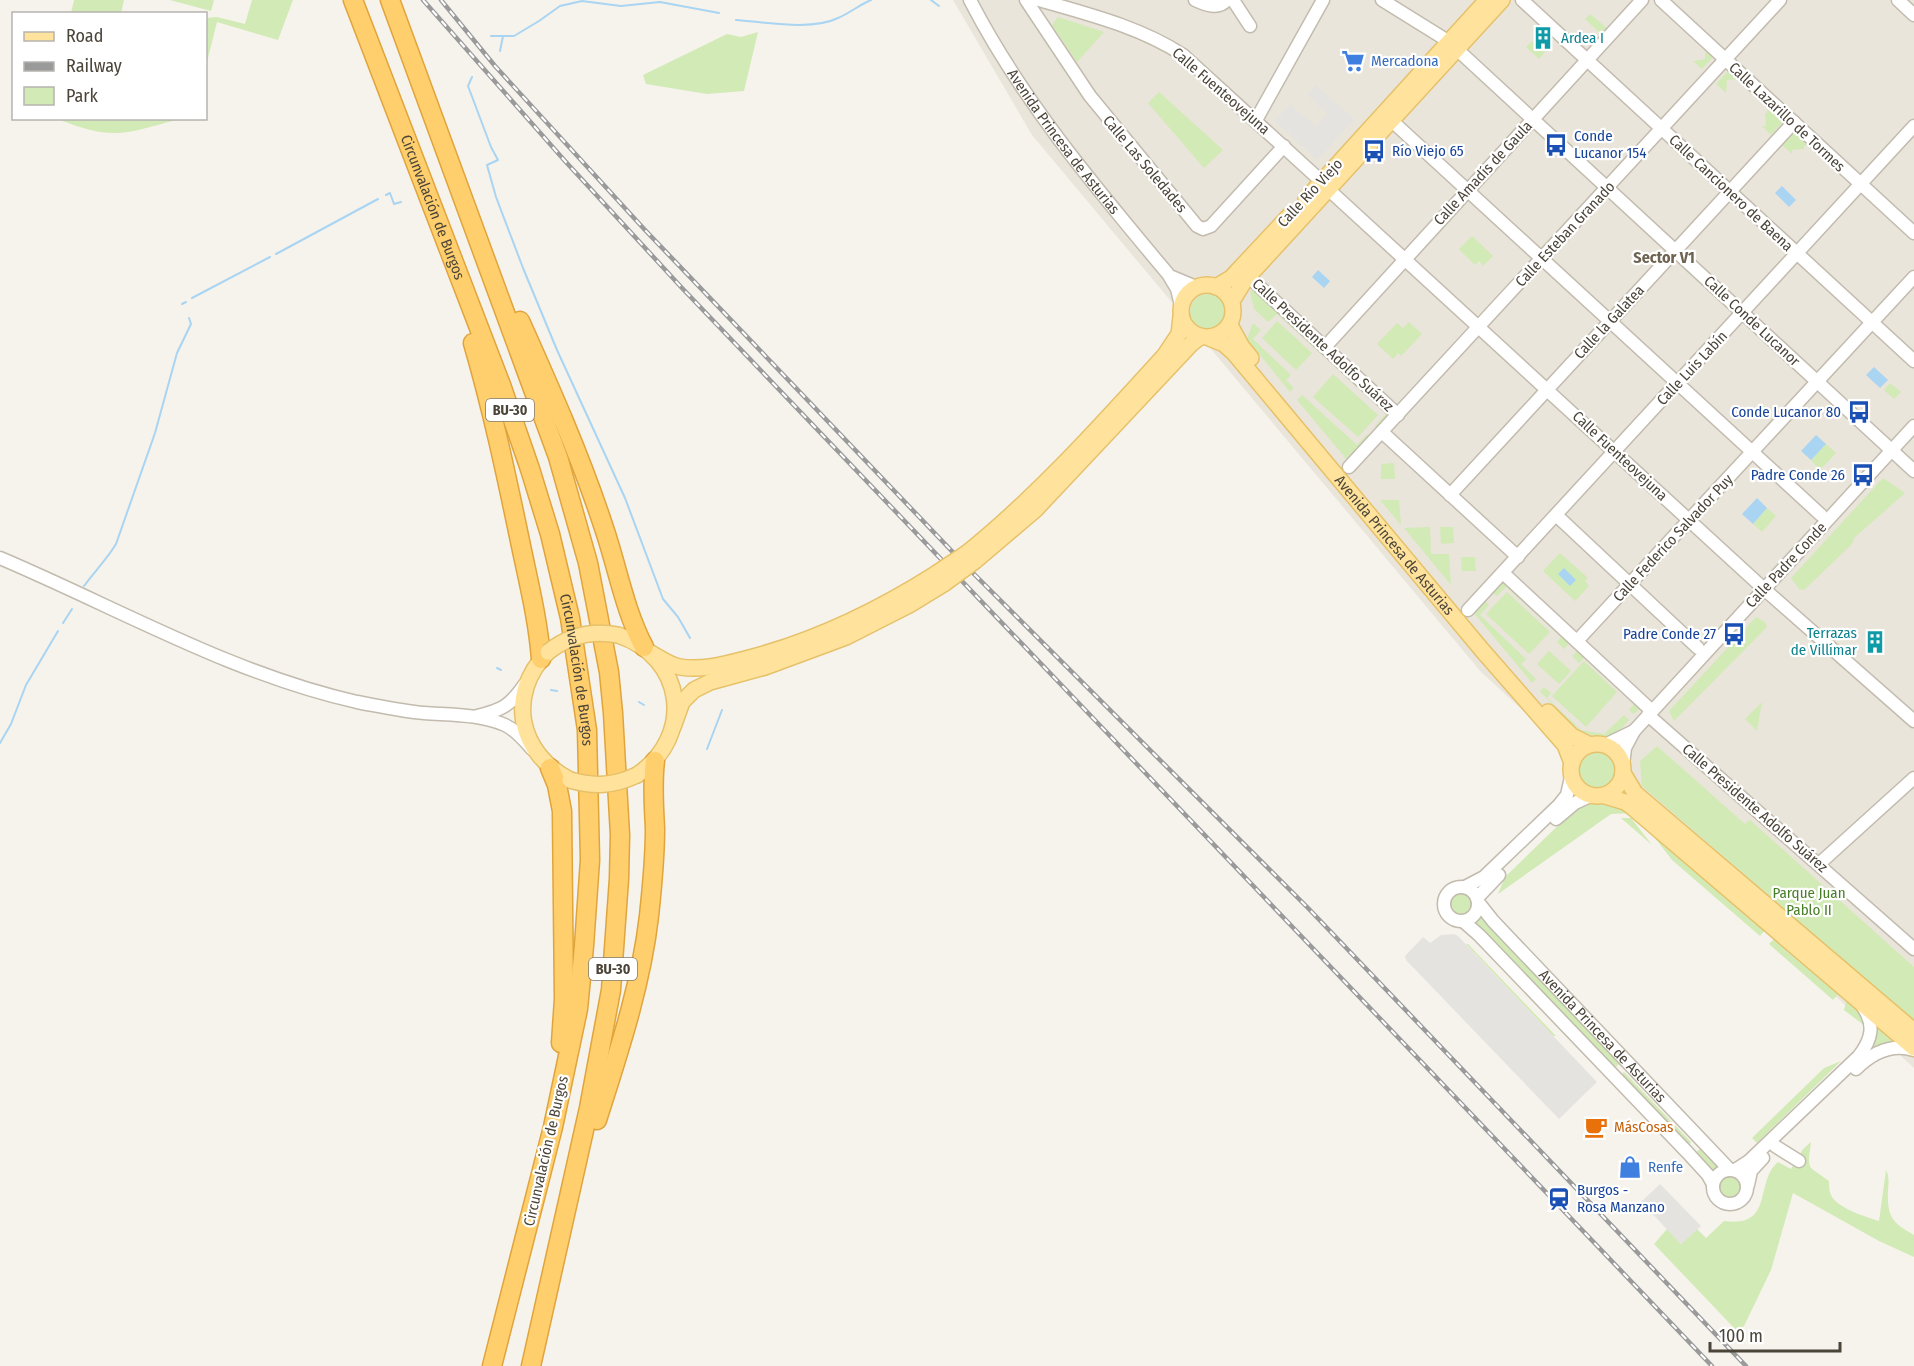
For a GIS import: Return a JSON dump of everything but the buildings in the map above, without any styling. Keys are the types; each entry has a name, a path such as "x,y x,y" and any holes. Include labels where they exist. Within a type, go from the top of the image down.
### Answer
{"highway":[{"name":"Circunvalación de Burgos","path":"353,0 411,156 456,267 530,469 550,534 570,618 587,730 590,860 578,1009 553,1127 492,1366"},
{"name":"Circunvalación de Burgos","path":"390,0 558,457 588,563 609,672 617,750 620,835 611,990 589,1108 531,1366"},
{"path":"427,99 569,433 603,526 633,627 647,650"},
{"path":"411,156 463,309 487,389 544,655"},
{"path":"562,1230 572,1212 641,968 649,918 653,869 655,829 652,789 655,761"},
{"path":"501,1330 503,1299 548,1115 559,1060 562,1029 562,811 557,785 545,763"}],"main road":[{"name":"Calle Río Viejo","path":"1216,287 1231,278 1392,121 1487,0"},
{"name":"Calle Río Viejo","path":"1232,301 1238,288 1325,185 1453,45 1502,0"},
{"path":"941,578 811,639 764,654 710,667 691,668 673,665 618,635 599,632 581,634 563,641 544,655 528,680 523,703 528,738 545,763 570,780 592,785 627,780 655,761 664,748 682,702 694,690 710,682 765,667 846,637 909,604 1035,510 1191,344 1220,335 1230,325 1233,315 1232,301 1224,292 1206,285 1196,287 1187,294 1181,311 1179,334 1165,355 1052,477 971,557"},
{"path":"1181,311 1187,329 1205,338"},
{"name":"Avenida Princesa de Asturias","path":"1230,325 1242,347 1523,684 1572,735 1597,745"},
{"name":"Avenida Princesa de Asturias","path":"1205,338 1229,348 1239,358 1482,650 1565,745 1571,776"},
{"path":"647,650 662,667 670,683 675,700 673,727"},
{"path":"1914,1031 1635,793 1619,756 1613,749 1597,745 1579,751 1571,776 1575,786 1598,796 1625,802 1632,807 1914,1049"},
{"path":"1598,796 1618,787 1623,769"}],"street":[{"name":"Calle Las Soledades","path":"1026,0 1089,96 1197,226 1203,229 1211,226 1284,146"},
{"name":"Calle Fuenteovejuna","path":"1039,0 1128,28 1164,43 1183,55 1764,589 1914,721"},
{"path":"1195,0 1216,7 1228,2 1250,26"},
{"path":"1256,120 1323,0"},
{"name":"Calle Conde Lucanor","path":"1382,0 1453,45 1914,471"},
{"name":"Calle Cancionero de Baena","path":"1522,0 1914,361"},
{"name":"Calle Amadís de Gaula","path":"1325,347 1642,0"},
{"name":"Calle Lazarillo de Tormes","path":"1661,0 1914,233"},
{"name":"Calle Esteban Granado","path":"1349,467 1780,0"},
{"path":"1898,0 1914,15"},
{"name":"Avenida Princesa de Asturias","path":"972,2 1010,69 1044,120 1168,274 1177,289 1181,311"},
{"path":"1392,121 1821,515"},
{"name":"Calle la Galatea","path":"1450,495 1794,122"},
{"name":"Calle Luis Labín","path":"1468,610 1914,126"},
{"name":"Avenida Princesa de Asturias","path":"1168,274 1196,287"},
{"name":"Calle Presidente Adolfo Suárez","path":"1248,276 1398,415"},
{"name":"Calle Federico Salvador Puy","path":"1577,641 1914,277"},
{"name":"Calle Padre Conde","path":"1623,769 1625,748 1634,731 1914,426"},
{"name":"Calle Presidente Adolfo Suárez","path":"1382,432 1518,557"},
{"path":"1556,515 1698,648"},
{"path":"0,558 165,633 255,670 297,684 365,703 414,712 476,717 497,722 512,729 545,763"},
{"name":"Calle Presidente Adolfo Suárez","path":"1503,573 1650,713 1914,949"},
{"path":"476,717 496,712 508,705 528,680"},
{"name":"Calle Padre Conde","path":"1597,745 1634,731"},
{"path":"1571,776 1559,805 1484,878 1465,887 1455,888 1447,894 1444,904 1450,917 1463,921 1468,920 1476,913 1478,900 1486,886 1567,809 1598,796"},
{"path":"1819,864 1914,778"},
{"path":"1465,887 1478,900"},
{"name":"Avenida Princesa de Asturias","path":"1478,900 1492,921 1732,1169"},
{"name":"Avenida Princesa de Asturias","path":"1463,921 1687,1152 1713,1184"},
{"path":"1857,999 1869,1016 1871,1025 1868,1045 1749,1161 1718,1174 1713,1184 1714,1194 1719,1200 1732,1204 1744,1198 1753,1167 1864,1061 1886,1049 1914,1049"},
{"path":"1775,1146 1798,1161"},
{"path":"1732,1169 1741,1173 1748,1185"}],"shaded area":[{"path":"953,0 1914,0 1914,1068 1481,672 1032,135"},
{"path":"1316,85 1354,119 1317,160 1275,121 1290,104 1316,127 1327,114 1307,94"},
{"path":"1454,934 1597,1082 1559,1119 1406,960 1405,956 1423,937 1430,943 1441,935"},
{"path":"1660,1184 1701,1226 1681,1244 1641,1202"}],"green space":[{"path":"74,0 124,0 121,12 71,12"},
{"path":"170,0 214,0 211,11"},
{"path":"252,0 293,0 278,40 217,22 207,62 207,18 217,17 245,24"},
{"path":"1590,14 1607,28 1601,34 1585,19"},
{"path":"1058,17 1104,32 1077,62 1052,25"},
{"path":"758,32 744,91 707,94 646,84 643,75 727,34 741,37"},
{"path":"1532,41 1545,52 1539,59 1526,47"},
{"path":"1706,46 1715,55 1702,69 1693,61 1705,59"},
{"path":"1729,70 1740,79 1727,80 1726,93 1716,84"},
{"path":"1159,92 1223,150 1204,168 1148,103"},
{"path":"1768,104 1785,120 1771,135 1762,126 1766,126 1765,113 1767,113"},
{"path":"61,120 175,120 118,133 106,133"},
{"path":"1796,130 1812,145 1804,146 1804,149 1792,150 1792,154 1782,145"},
{"path":"1472,236 1493,256 1483,266 1479,261 1475,265 1459,249"},
{"path":"1254,288 1325,353 1323,356 1277,314 1268,322 1254,309 1250,292"},
{"path":"1208,294 1221,299 1226,312 1221,325 1208,330 1195,325 1190,312 1195,299"},
{"path":"1277,321 1312,353 1296,370 1262,338"},
{"path":"1409,322 1422,334 1401,356 1398,353 1393,359 1377,344 1397,323 1403,328"},
{"path":"1253,323 1261,330 1253,339 1291,375 1286,380 1294,388 1290,392 1247,339"},
{"path":"1333,360 1392,415 1379,429 1375,426 1386,414 1331,363"},
{"path":"1333,374 1378,415 1358,437 1313,397"},
{"path":"1890,383 1901,392 1894,399 1884,390"},
{"path":"1302,395 1357,445 1367,434 1371,438 1349,462 1297,400"},
{"path":"1826,444 1836,453 1820,470 1811,460"},
{"path":"1394,463 1395,479 1381,479 1381,464"},
{"path":"1883,478 1905,493 1854,538 1853,543 1804,590 1799,589 1791,578"},
{"path":"1380,500 1399,500 1401,525"},
{"path":"1767,508 1776,516 1762,532 1753,524"},
{"path":"1430,527 1431,554 1449,554 1451,585 1404,528"},
{"path":"1440,527 1453,527 1454,543 1441,544"},
{"path":"1560,553 1588,578 1585,581 1589,586 1575,601 1543,571"},
{"path":"1461,557 1475,557 1476,571 1462,571"},
{"path":"1504,579 1571,641 1564,649 1557,642 1561,637 1506,587 1497,596 1492,592"},
{"path":"1507,592 1550,632 1529,654 1486,614"},
{"path":"1484,600 1489,605 1480,615 1526,659 1521,664 1536,679 1532,683 1473,612"},
{"path":"1756,617 1765,622 1767,627 1674,721 1669,711"},
{"path":"1579,649 1642,706 1634,714 1629,710 1634,704 1584,658 1579,663 1572,656"},
{"path":"1549,651 1571,671 1559,684 1537,664"},
{"path":"1584,661 1617,692 1586,727 1552,696"},
{"path":"1544,687 1551,693 1547,698 1581,730 1604,734 1624,715 1629,720 1615,733 1604,736 1582,731 1563,717 1540,691"},
{"path":"1762,702 1757,731 1745,719"},
{"name":"Parque Juan Pablo II","path":"1657,746 1745,824 1750,820 1914,967 1914,1021 1642,786 1640,761"},
{"path":"1597,753 1610,758 1615,771 1610,784 1597,789 1584,784 1579,771 1584,758"},
{"path":"1587,804 1612,804 1633,813 1611,814 1498,894 1505,877 1572,812"},
{"path":"1621,818 1631,818 1652,845"},
{"path":"1641,820 1766,929 1760,936 1672,860"},
{"path":"1461,892 1466,893 1472,899 1472,909 1466,915 1461,916 1456,915 1450,909 1449,904 1450,899 1456,893"},
{"path":"1482,916 1620,1063 1613,1070 1474,924"},
{"path":"1776,937 1840,992 1833,1000 1769,944"},
{"path":"1466,944 1468,944 1556,1036 1553,1036"},
{"path":"1847,998 1861,1013 1865,1026 1844,1010"},
{"path":"1875,1023 1900,1044 1869,1052 1875,1038"},
{"path":"1841,1061 1757,1143 1752,1138 1824,1068"},
{"path":"1624,1072 1691,1142 1689,1145 1622,1074"},
{"path":"1811,1142 1810,1166 1829,1181 1830,1192 1834,1200 1852,1211 1879,1221 1886,1170 1888,1206 1895,1222 1914,1235 1914,1257 1879,1241 1793,1193 1771,1270 1744,1326 1737,1331 1654,1244 1667,1229 1681,1244 1697,1229 1706,1238 1724,1221 1751,1218 1761,1202 1771,1171 1778,1162 1791,1169 1803,1149"},
{"path":"1702,1147 1720,1166 1711,1174 1694,1154"},
{"path":"1731,1175 1740,1178 1743,1187 1740,1196 1731,1199 1722,1196 1719,1187 1722,1178"}],"water":[{"path":"1782,186 1796,200 1789,207 1775,193"},
{"path":"1318,270 1330,281 1324,288 1312,277"},
{"path":"1874,367 1888,380 1880,388 1866,375"},
{"path":"1816,435 1826,444 1811,460 1801,451"},
{"path":"1757,498 1767,508 1753,524 1742,514"},
{"path":"1564,568 1576,580 1570,586 1558,574"}],"waterway":[{"path":"736,20 788,25 815,24 838,18 871,0"},
{"path":"931,0 939,6"},
{"path":"491,36 514,36 560,6 582,1 621,6 660,2 719,13"},
{"path":"500,51 503,36"},
{"path":"472,77 468,86 498,160 487,165 496,197 523,268 557,350 625,498 663,599 678,617 690,638"},
{"path":"386,195 390,193 394,204 401,202"},
{"path":"276,254 378,199"},
{"path":"192,298 270,257"},
{"path":"182,304 186,302"},
{"path":"84,586 116,544 155,433 177,353 191,324 189,318"},
{"path":"63,623 72,609"},
{"path":"0,743 11,724 26,685 58,631"},
{"path":"497,668 501,670"},
{"path":"551,690 557,691"},
{"path":"639,702 644,705"},
{"path":"707,749 722,710"}],"railway":[{"path":"423,0 565,161 682,288 1712,1366"},
{"path":"441,0 495,66 645,230 968,568 1308,908 1746,1366"}],"place":[{"name":"Ardea I","path":"1543,38"},
{"name":"Mercadona","path":"1353,61"},
{"name":"Conde Lucanor 154","path":"1556,145"},
{"name":"Río Viejo 65","path":"1374,151"},
{"name":"Conde Lucanor 80","path":"1859,412"},
{"name":"Padre Conde 26","path":"1863,475"},
{"name":"Padre Conde 27","path":"1734,634"},
{"name":"Terrazas de Villímar","path":"1875,642"},
{"name":"MásCosas","path":"1596,1127"},
{"name":"Renfe","path":"1630,1167"},
{"name":"Burgos - Rosa Manzano","path":"1559,1199"}],"district":[{"name":"Sector V1","path":"1664,257"}]}
